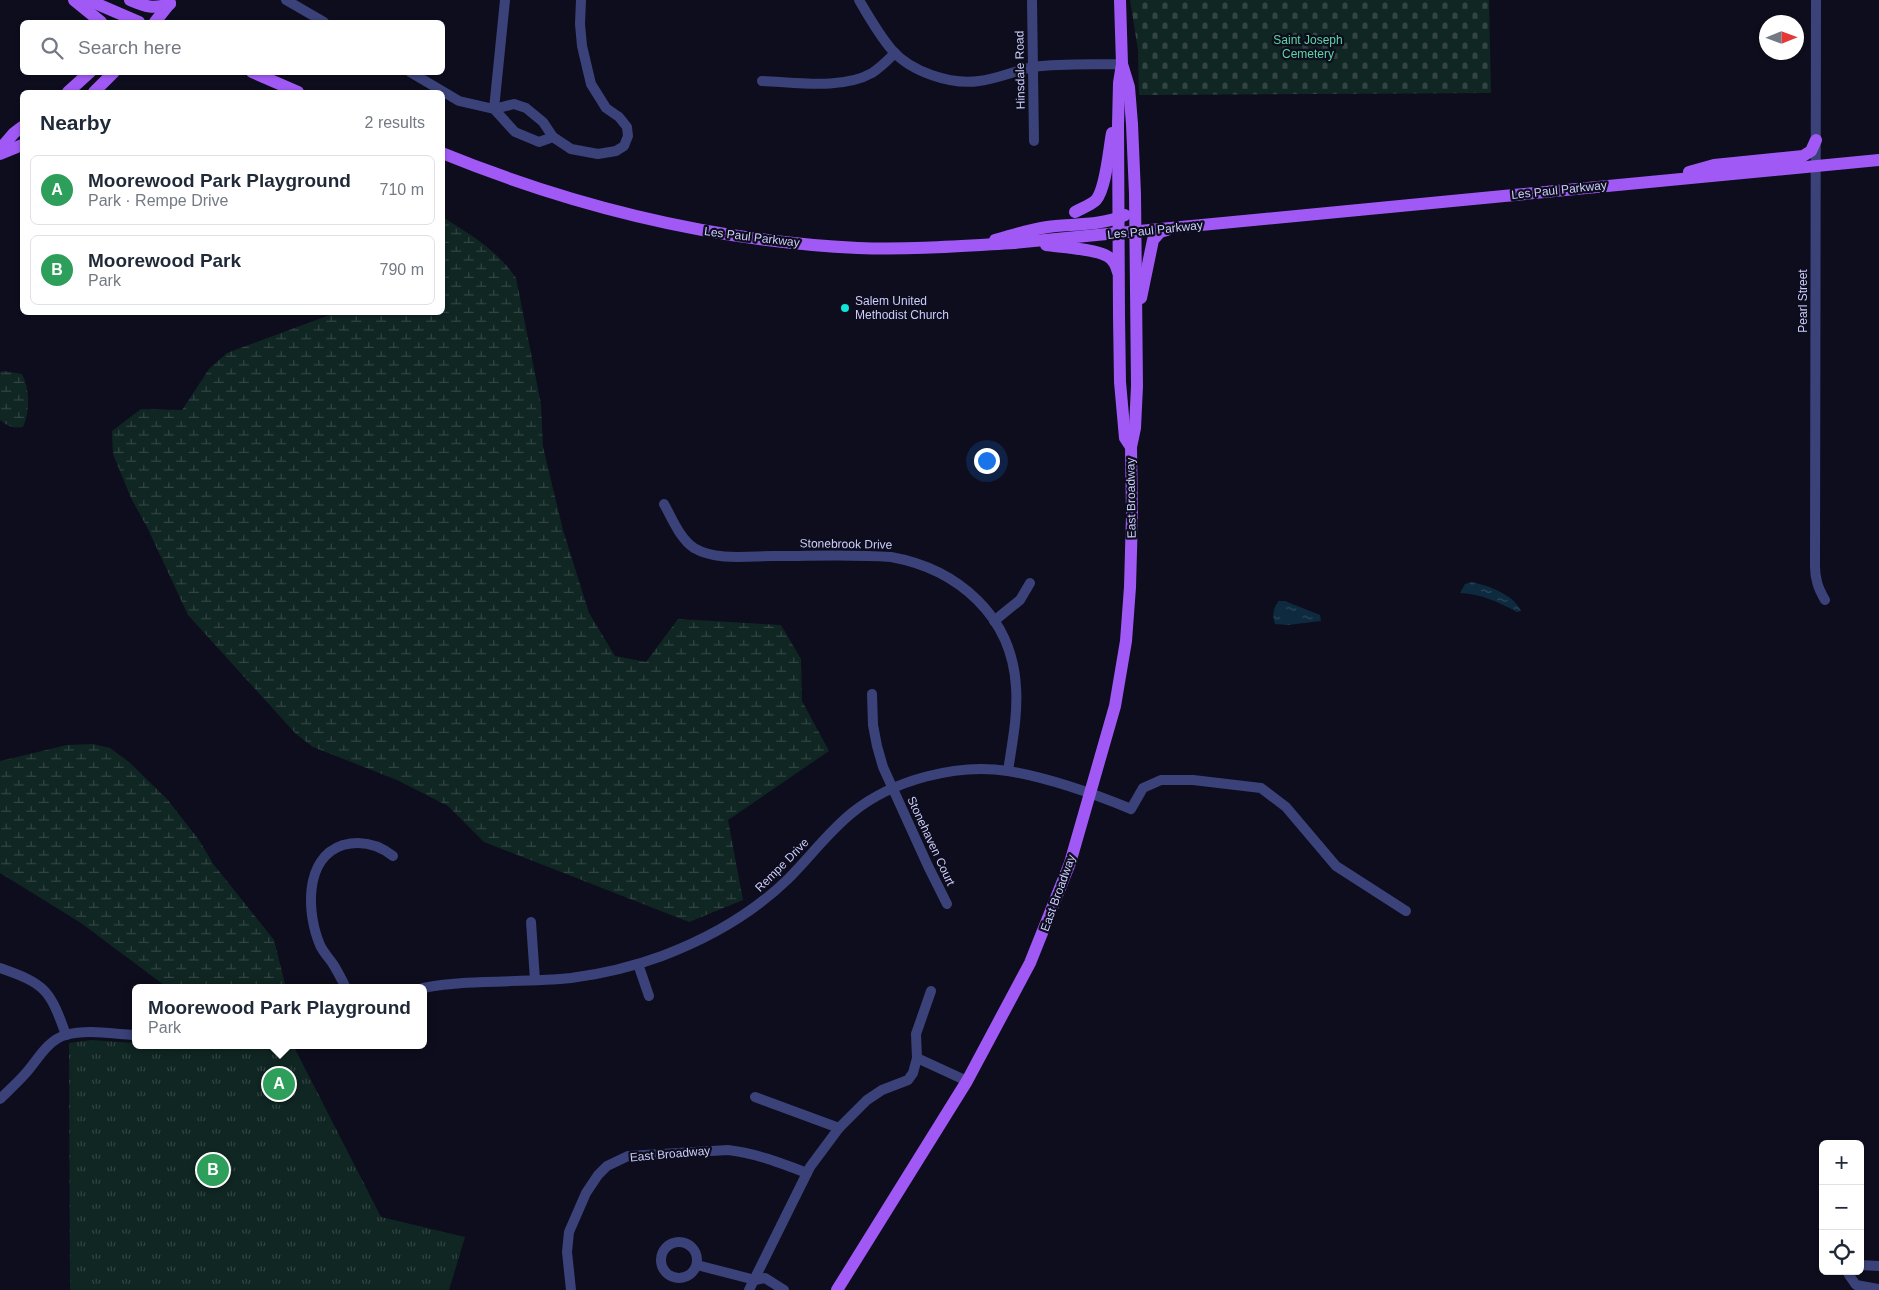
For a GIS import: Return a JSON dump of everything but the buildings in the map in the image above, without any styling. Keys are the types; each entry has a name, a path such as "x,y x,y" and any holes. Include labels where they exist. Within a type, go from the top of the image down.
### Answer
{"main road":[{"path":"74,0 99,20"},
{"path":"88,0 132,20"},
{"path":"130,0 150,3 156,8 171,2"},
{"name":"East Broadway","path":"1120,0 1122,64 1118,104 1120,382 1125,438 1130,447"},
{"path":"139,20 148,15 158,19 171,2"},
{"path":"137,20 150,3"},
{"name":"East Broadway","path":"837,1290 968,1081 1014,995 1042,935 1072,857 1115,706 1126,641 1132,566 1130,447 1135,428 1137,386 1135,205 1131,100 1122,64"},
{"path":"70,90 87,75"},
{"path":"96,90 112,75"},
{"path":"259,75 293,90"},
{"path":"1076,212 1094,202 1101,191 1118,104"},
{"path":"0,148 20,128"},
{"path":"1655,181 1714,165 1803,156 1811,151 1816,140"},
{"path":"0,154 20,146"},
{"name":"Les Paul Parkway","path":"445,154 509,179 580,203 641,219 709,232 802,244 858,248 937,248 1026,242 1879,160"},
{"path":"977,246 1024,231 1104,222 1119,212 1131,212 1135,205"},
{"path":"1136,320 1153,240 1160,232 1171,228"},
{"path":"1026,242 1103,254 1108,256 1116,265 1119,277"}],"street":[{"path":"286,0 321,20"},
{"path":"506,0 494,109 515,132 540,142 553,137"},
{"path":"445,92 460,101 494,109 514,104 526,108 543,122 553,137 571,149 598,154 616,151 624,146 628,136 627,127 619,117 606,108 591,84 582,46 580,24 581,0"},
{"path":"858,0 895,53 920,70 938,77 955,81 981,81 1033,67 1122,64"},
{"name":"Hinsdale Road","path":"1032,0 1034,141"},
{"name":"Pearl Street","path":"1816,0 1814,566 1818,589 1824,600"},
{"path":"762,81 834,83 846,81 874,72 895,53"},
{"path":"415,75 441,90"},
{"name":"Stonebrook Drive","path":"664,504 683,536 695,548 706,552 734,556 874,556 910,560 933,568 956,582 973,596 994,621 1009,652 1016,686 1015,720 1008,771"},
{"path":"994,621 1020,600 1030,583"},
{"name":"Stonehaven Court","path":"872,694 873,725 883,766 947,904"},
{"name":"Rempe Drive","path":"427,988 471,983 570,978 604,973 662,956 703,938 764,901 806,860 833,830 854,812 893,788 924,777 947,772 976,770 1008,771 1090,793 1131,809 1143,788 1161,780 1193,780 1260,788 1286,807 1336,866 1406,910"},
{"path":"344,984 321,946 314,928 311,896 316,872 330,853 346,845 365,843 374,845 393,856"},
{"path":"531,922 535,980"},
{"path":"638,964 650,996"},
{"path":"0,968 28,978 48,993 56,1006 66,1035"},
{"path":"749,1290 807,1173 839,1128 877,1093 908,1080 913,1073 917,1058 916,1034 930,991"},
{"path":"0,1099 19,1081 46,1048 66,1035 93,1033 132,1035"},
{"path":"917,1058 968,1081"},
{"path":"755,1097 839,1128"},
{"name":"East Broadway","path":"571,1290 567,1252 569,1232 590,1187 598,1175 612,1162 628,1156 728,1150 766,1158 807,1173"},
{"path":"697,1265 755,1280 765,1278 784,1290"},
{"path":"1864,1265 1879,1266"},
{"path":"1849,1275 1856,1285 1879,1289"},
{"path":"755,1280 761,1290"}],"green space":[{"name":"Saint Joseph Cemetery","path":"1130,0 1489,0 1491,93 1139,95 1138,50"},
{"path":"445,218 500,258 516,278 541,404 543,447 563,530 589,613 615,656 646,662 678,619 781,625 801,659 802,701 829,751 728,820 743,900 689,922 484,842 448,806 397,780 313,747 296,734 188,615 147,527 131,498 113,454 112,431 141,409 182,410 209,369 227,353 330,315 445,315"},
{"path":"0,372 22,374 25,380 28,400 27,414 23,427 16,428 0,420"},
{"path":"93,744 110,748 129,762 167,799 199,840 214,865 274,940 285,984 163,984 81,923 0,873 0,761 67,745"},
{"path":"91,1040 132,1043 132,1049 295,1049 381,1217 465,1237 449,1290 70,1290 69,1043"}],"water":[{"path":"1472,582 1493,588 1506,595 1521,611 1517,612 1483,597 1460,593 1465,584"},
{"path":"1279,601 1285,601 1320,615 1321,621 1288,625 1275,624 1275,606"}],"place":[{"name":"Salem United Methodist Church","path":"845,308"},
{"name":"Moorewood Park Playground","path":"279,1084"},
{"name":"Moorewood Park","path":"213,1170"}]}
